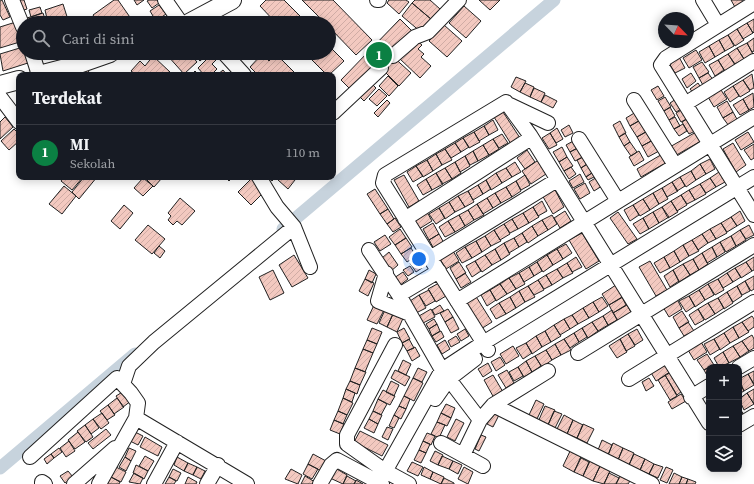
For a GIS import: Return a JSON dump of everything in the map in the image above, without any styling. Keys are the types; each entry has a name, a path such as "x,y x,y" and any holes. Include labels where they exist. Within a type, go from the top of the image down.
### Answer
{"main road":[{"path":"201,16 232,0"},
{"path":"51,72 90,60"},
{"path":"0,85 16,81"}],"street":[{"path":"12,0 19,16"},
{"path":"164,0 183,16"},
{"path":"393,56 415,37 428,32 459,0"},
{"path":"703,0 718,25"},
{"path":"754,3 662,62 661,65 754,215"},
{"path":"34,60 38,72"},
{"path":"229,60 238,72"},
{"path":"685,104 754,61"},
{"path":"336,110 381,68"},
{"path":"0,97 16,118"},
{"path":"634,100 674,165"},
{"path":"405,219 530,137 553,120 510,105 506,102 385,175 383,183 405,219 486,346"},
{"path":"510,105 642,314 691,397 706,419"},
{"path":"457,301 674,165 754,117"},
{"path":"579,139 618,201"},
{"path":"384,480 445,374 486,346 739,191 754,177"},
{"path":"261,180 277,207 293,225 310,267"},
{"path":"430,258 557,180"},
{"path":"739,191 754,186"},
{"path":"123,384 129,366 154,342 293,225"},
{"path":"578,353 754,245"},
{"path":"369,250 386,273 445,374 480,420"},
{"path":"399,295 439,271"},
{"path":"386,273 378,301 410,314"},
{"path":"629,379 754,302"},
{"path":"384,480 347,444 346,440 395,345"},
{"path":"742,365 754,358"},
{"path":"463,455 480,420 494,404 548,371"},
{"path":"30,457 117,378 138,403 136,418 99,484"},
{"path":"691,397 706,388"},
{"path":"494,404 652,484"},
{"path":"742,423 754,416"},
{"path":"136,418 248,484"},
{"path":"742,425 754,428"},
{"path":"74,484 124,440"},
{"path":"154,484 177,442"},
{"path":"441,443 484,466"},
{"path":"320,484 330,465 337,460 384,480 409,484"},
{"path":"207,484 218,465"},
{"path":"42,484 42,482 45,484"}],"building":[{"path":"2,0 10,17 3,20 0,15 0,1"},
{"path":"18,0 24,0 27,9 21,11"},
{"path":"114,0 118,0 129,16 94,16"},
{"path":"134,0 144,0 137,5"},
{"path":"157,0 159,3 152,8 147,1"},
{"path":"266,0 284,0 300,16 269,16 260,6"},
{"path":"302,0 333,0 372,40 356,55 336,34 336,16 318,16"},
{"path":"389,0 406,0 409,2 399,14 387,3"},
{"path":"415,0 430,0 440,9 431,19 412,3"},
{"path":"479,0 500,0 490,10"},
{"path":"731,0 742,0 744,4 736,9"},
{"path":"412,3 432,20 422,33 402,16"},
{"path":"63,4 67,16 46,16 45,10"},
{"path":"159,5 166,14 163,16 153,16 150,11"},
{"path":"464,6 481,21 466,38 449,23"},
{"path":"40,7 42,13 31,16 29,10"},
{"path":"43,13 44,16 33,16"},
{"path":"400,19 412,31 390,54 411,73 399,86 378,65 353,92 341,80"},
{"path":"754,19 754,32 753,33 747,23"},
{"path":"16,22 16,43 0,48 0,27"},
{"path":"747,23 753,33 743,39 737,29"},
{"path":"444,25 462,41 447,57 429,41"},
{"path":"737,29 744,40 735,46 728,35"},
{"path":"728,35 734,46 725,51 719,40"},
{"path":"754,38 754,51 752,52 747,43"},
{"path":"416,40 422,45 418,49 424,54 421,57 431,66 420,78 399,58"},
{"path":"719,40 725,51 715,57 709,46"},
{"path":"747,43 753,54 744,59 737,48"},
{"path":"709,46 715,57 705,63 699,52"},
{"path":"737,48 744,59 735,64 728,54"},
{"path":"16,49 16,60 30,60 31,62 3,71 0,54"},
{"path":"696,50 702,60 689,68 683,58"},
{"path":"336,53 344,61 332,72 324,72 312,60 336,60"},
{"path":"728,54 735,65 725,71 718,60"},
{"path":"679,57 685,68 675,73 669,63"},
{"path":"150,60 157,60 170,72 131,71 140,61 145,66"},
{"path":"171,60 195,60 197,62 186,72 182,72"},
{"path":"206,60 216,60 212,64 217,69 214,72 201,72 198,68"},
{"path":"256,60 282,60 294,72 255,72 250,67"},
{"path":"718,60 724,70 715,76 709,65"},
{"path":"702,62 709,72 699,78 693,67"},
{"path":"691,73 696,81 687,88 682,79"},
{"path":"708,73 714,81 704,87 699,78"},
{"path":"752,74 754,88 750,90 743,80"},
{"path":"388,76 398,86 389,96 379,86"},
{"path":"516,77 526,81 520,92 511,87"},
{"path":"743,80 750,91 740,97 733,86"},
{"path":"369,81 376,88 364,101 357,94"},
{"path":"525,83 534,87 530,97 520,92"},
{"path":"698,83 703,91 695,95 690,89"},
{"path":"658,86 664,96 657,100 651,90"},
{"path":"733,86 739,96 730,102 724,92"},
{"path":"534,88 545,93 541,102 530,97"},
{"path":"379,89 387,96 377,106 369,99"},
{"path":"721,90 727,99 714,107 708,97"},
{"path":"753,93 754,107 749,110 743,99"},
{"path":"545,95 557,101 553,108 541,102"},
{"path":"665,97 671,107 664,111 658,101"},
{"path":"679,97 685,107 676,112 670,103"},
{"path":"743,99 749,110 740,115 733,105"},
{"path":"387,100 390,103 378,117 374,113"},
{"path":"727,101 733,112 723,118 717,107"},
{"path":"670,107 675,116 669,120 664,111"},
{"path":"685,108 690,117 681,122 676,113"},
{"path":"503,112 520,138 511,144 494,117"},
{"path":"636,112 641,120 630,126 626,118"},
{"path":"733,112 738,121 729,126 723,118"},
{"path":"692,116 699,129 689,134 682,122"},
{"path":"5,117 13,127 0,139 0,122"},
{"path":"675,117 680,126 674,129 669,120"},
{"path":"493,120 498,130 489,135 484,126"},
{"path":"640,120 647,131 637,137 630,126"},
{"path":"620,121 626,133 619,137 613,125"},
{"path":"683,124 687,131 679,136 674,129"},
{"path":"569,125 573,133 565,137 561,130"},
{"path":"484,126 489,135 479,141 474,132"},
{"path":"557,128 563,139 556,143 550,133"},
{"path":"14,129 16,131 16,144 9,150 1,141"},
{"path":"648,131 653,140 642,146 637,137"},
{"path":"474,132 480,142 469,148 463,138"},
{"path":"696,132 701,141 673,157 668,148"},
{"path":"748,132 754,142 741,150 735,140"},
{"path":"550,133 557,145 549,149 542,138"},
{"path":"625,133 630,142 624,146 619,137"},
{"path":"502,134 508,143 499,148 493,139"},
{"path":"463,138 469,147 461,152 455,143"},
{"path":"493,139 499,149 489,155 483,145"},
{"path":"575,140 579,147 570,152 566,145"},
{"path":"653,140 659,151 648,157 642,146"},
{"path":"630,142 637,152 631,156 624,146"},
{"path":"455,143 461,152 451,158 445,149"},
{"path":"733,143 746,165 736,172 723,149"},
{"path":"754,144 754,158 751,160 744,150"},
{"path":"483,145 489,155 478,161 473,151"},
{"path":"562,147 567,157 559,162 553,152"},
{"path":"580,147 585,156 575,161 570,152"},
{"path":"445,149 452,160 442,165 436,154"},
{"path":"527,150 535,162 525,169 517,158"},
{"path":"473,151 478,161 470,165 465,156"},
{"path":"639,151 644,160 634,166 629,157"},
{"path":"664,153 669,161 641,177 637,169"},
{"path":"436,154 442,165 433,171 427,160"},
{"path":"465,156 470,166 460,172 455,162"},
{"path":"585,156 589,163 581,168 577,160"},
{"path":"567,157 573,166 564,171 559,162"},
{"path":"540,159 549,172 531,184 522,171"},
{"path":"710,159 715,169 706,174 700,164"},
{"path":"427,160 433,171 423,177 416,166"},
{"path":"455,162 461,173 452,179 445,168"},
{"path":"515,162 521,172 512,177 506,168"},
{"path":"590,162 595,171 586,177 581,168"},
{"path":"700,164 706,174 696,180 691,171"},
{"path":"416,166 423,176 413,182 407,172"},
{"path":"571,167 576,174 569,179 564,171"},
{"path":"445,168 452,179 442,184 436,173"},
{"path":"506,168 512,177 502,183 496,173"},
{"path":"691,171 696,180 686,187 680,177"},
{"path":"593,172 596,176 588,180 586,177"},
{"path":"719,172 725,182 716,187 710,178"},
{"path":"436,173 443,184 432,190 426,179"},
{"path":"496,173 502,183 491,190 486,180"},
{"path":"580,174 584,182 573,188 569,181"},
{"path":"404,175 419,201 409,207 394,180"},
{"path":"525,175 530,185 521,190 516,181"},
{"path":"597,177 602,186 594,191 589,182"},
{"path":"680,177 685,186 677,191 672,182"},
{"path":"710,178 716,187 706,193 700,184"},
{"path":"426,179 432,190 423,195 417,185"},
{"path":"62,180 80,180 72,190 61,181"},
{"path":"82,180 95,180 79,199 72,192"},
{"path":"141,180 146,180 153,186 143,196 134,188"},
{"path":"147,180 160,180 154,187"},
{"path":"250,180 256,180 266,190 251,205 238,192"},
{"path":"278,180 295,180 288,189"},
{"path":"486,180 491,189 483,194 478,185"},
{"path":"516,181 521,191 512,197 506,187"},
{"path":"672,182 678,191 667,197 662,188"},
{"path":"585,183 590,193 580,199 574,189"},
{"path":"700,184 706,194 695,200 689,190"},
{"path":"478,185 483,194 473,200 468,191"},
{"path":"64,186 76,196 62,214 49,204"},
{"path":"506,187 512,197 501,203 495,193"},
{"path":"554,188 564,207 553,214 542,195"},
{"path":"662,188 668,199 659,204 653,193"},
{"path":"375,189 388,209 380,214 367,194"},
{"path":"689,190 695,200 687,204 681,195"},
{"path":"468,191 474,202 465,207 458,196"},
{"path":"495,193 501,203 493,208 487,198"},
{"path":"653,193 659,204 650,210 643,199"},
{"path":"681,195 687,205 677,211 671,201"},
{"path":"458,196 465,207 455,212 449,202"},
{"path":"180,198 195,211 182,225 177,221 173,225 168,220 171,216 168,213"},
{"path":"487,198 493,208 483,214 477,204"},
{"path":"643,199 650,210 640,216 633,205"},
{"path":"542,201 547,211 538,216 533,207"},
{"path":"671,201 678,212 668,218 662,207"},
{"path":"449,202 455,212 445,219 439,208"},
{"path":"477,204 484,215 474,220 468,210"},
{"path":"124,205 133,213 120,229 111,221"},
{"path":"633,205 639,215 630,221 624,210"},
{"path":"533,207 539,217 529,223 523,213"},
{"path":"662,207 669,217 659,223 653,212"},
{"path":"439,208 445,218 436,224 429,214"},
{"path":"388,209 394,219 387,224 380,214"},
{"path":"468,210 474,220 465,226 459,215"},
{"path":"565,211 571,221 560,228 554,218"},
{"path":"740,211 745,221 737,226 731,217"},
{"path":"427,212 432,221 419,229 414,219"},
{"path":"618,212 637,239 628,244 610,218"},
{"path":"653,212 659,223 649,229 643,218"},
{"path":"523,213 529,223 518,229 512,219"},
{"path":"459,215 465,226 455,232 448,221"},
{"path":"552,215 557,224 548,230 542,220"},
{"path":"731,217 737,226 727,232 721,223"},
{"path":"395,218 401,227 393,232 387,224"},
{"path":"643,218 649,229 640,234 633,224"},
{"path":"512,219 518,229 510,233 504,224"},
{"path":"542,220 548,230 538,236 532,226"},
{"path":"448,221 455,232 445,237 439,227"},
{"path":"433,223 439,234 429,240 423,229"},
{"path":"721,223 727,233 716,239 710,229"},
{"path":"504,224 510,234 500,240 494,230"},
{"path":"148,225 165,239 152,254 135,240"},
{"path":"749,225 754,235 746,239 740,230"},
{"path":"532,226 538,236 528,243 522,233"},
{"path":"400,229 406,238 395,245 389,237"},
{"path":"710,229 716,239 708,243 702,234"},
{"path":"494,230 501,241 491,246 485,236"},
{"path":"740,230 746,240 736,246 731,236"},
{"path":"522,233 527,242 519,247 514,238"},
{"path":"582,233 599,261 586,269 569,240"},
{"path":"439,234 444,243 434,249 429,240"},
{"path":"702,234 708,243 698,250 692,240"},
{"path":"385,235 391,244 380,251 374,242"},
{"path":"485,236 491,246 482,252 476,241"},
{"path":"731,236 736,246 726,252 720,242"},
{"path":"406,238 412,247 401,254 395,245"},
{"path":"514,238 519,247 509,253 504,243"},
{"path":"692,240 699,251 689,256 683,245"},
{"path":"476,241 482,252 472,258 465,247"},
{"path":"720,242 725,252 717,257 712,247"},
{"path":"504,243 510,254 501,260 495,249"},
{"path":"566,244 572,253 563,259 557,249"},
{"path":"683,245 689,256 680,262 674,251"},
{"path":"159,246 165,251 160,258 154,253"},
{"path":"465,247 472,258 462,263 456,253"},
{"path":"712,247 717,257 707,263 702,253"},
{"path":"411,248 416,256 407,262 401,254"},
{"path":"495,249 501,260 492,265 485,255"},
{"path":"557,249 563,259 553,265 547,255"},
{"path":"453,251 459,261 446,269 440,259"},
{"path":"674,251 680,262 670,268 664,257"},
{"path":"389,252 398,265 391,271 382,258"},
{"path":"702,253 708,264 699,270 693,259"},
{"path":"294,255 308,278 292,287 279,265"},
{"path":"485,255 492,265 482,272 475,261"},
{"path":"547,255 553,265 543,272 537,262"},
{"path":"419,257 425,266 416,272 410,263"},
{"path":"576,257 582,267 572,272 567,263"},
{"path":"664,257 670,268 660,273 654,263"},
{"path":"754,257 754,270 752,271 746,262"},
{"path":"693,259 699,270 690,275 683,264"},
{"path":"475,261 481,271 472,277 466,266"},
{"path":"650,261 667,290 656,296 639,267"},
{"path":"459,262 466,273 456,279 450,268"},
{"path":"537,262 542,271 534,276 529,267"},
{"path":"746,262 752,271 741,278 735,268"},
{"path":"567,263 573,273 563,278 557,269"},
{"path":"683,264 690,275 679,282 673,270"},
{"path":"410,266 414,272 408,276 403,270"},
{"path":"529,267 534,276 524,282 519,273"},
{"path":"735,268 741,277 733,282 727,273"},
{"path":"557,269 563,278 552,285 546,275"},
{"path":"273,270 284,293 270,300 259,277"},
{"path":"369,270 376,274 372,283 365,279"},
{"path":"673,270 679,281 670,287 664,276"},
{"path":"403,272 408,279 399,286 394,278"},
{"path":"465,273 471,282 461,288 456,279"},
{"path":"519,273 525,284 516,289 509,278"},
{"path":"727,273 733,282 723,288 718,279"},
{"path":"546,275 552,285 544,289 538,280"},
{"path":"754,276 754,289 751,291 745,281"},
{"path":"509,278 516,289 507,294 500,284"},
{"path":"365,279 374,283 368,296 359,291"},
{"path":"718,279 724,290 715,295 708,284"},
{"path":"538,280 544,290 534,295 528,286"},
{"path":"745,281 750,291 742,295 737,286"},
{"path":"439,283 446,296 436,302 428,289"},
{"path":"500,284 507,294 496,301 490,290"},
{"path":"708,284 714,295 705,300 699,290"},
{"path":"616,285 623,297 609,305 602,294"},
{"path":"528,286 535,297 525,302 519,291"},
{"path":"737,286 742,296 733,302 727,292"},
{"path":"429,290 435,301 426,306 419,295"},
{"path":"490,290 496,300 487,306 481,295"},
{"path":"699,290 705,300 695,307 689,296"},
{"path":"519,291 525,302 516,308 510,297"},
{"path":"727,292 733,303 724,309 718,298"},
{"path":"419,295 426,308 416,313 410,301"},
{"path":"475,295 492,322 481,329 465,302"},
{"path":"689,296 695,306 686,312 679,301"},
{"path":"510,297 516,308 506,314 499,303"},
{"path":"602,297 608,306 599,312 593,302"},
{"path":"622,297 626,305 613,313 609,305"},
{"path":"718,298 724,308 715,314 708,303"},
{"path":"677,299 682,309 669,317 663,307"},
{"path":"593,302 599,312 589,318 583,308"},
{"path":"375,303 385,308 377,324 367,320"},
{"path":"499,303 506,314 496,319 490,309"},
{"path":"708,303 715,314 705,320 698,309"},
{"path":"440,305 444,311 435,315 432,310"},
{"path":"627,305 632,314 619,322 613,313"},
{"path":"583,308 589,318 578,324 572,315"},
{"path":"431,309 435,317 423,323 419,316"},
{"path":"448,309 453,317 445,322 440,313"},
{"path":"698,309 704,320 695,325 689,315"},
{"path":"385,310 393,314 387,327 379,323"},
{"path":"612,310 617,320 608,325 603,316"},
{"path":"682,311 689,322 679,328 673,317"},
{"path":"394,312 404,316 397,332 387,327"},
{"path":"572,315 578,324 570,329 564,319"},
{"path":"603,316 608,325 598,331 592,322"},
{"path":"752,316 754,319 754,327 748,331 742,322"},
{"path":"453,317 459,329 451,333 445,322"},
{"path":"434,319 437,324 429,329 426,324"},
{"path":"564,319 570,329 560,335 554,325"},
{"path":"592,322 598,331 588,338 582,328"},
{"path":"688,322 694,331 684,336 679,328"},
{"path":"742,322 749,332 739,338 733,327"},
{"path":"437,324 440,331 432,336 429,329"},
{"path":"554,325 561,336 551,342 545,331"},
{"path":"733,327 739,338 730,343 724,333"},
{"path":"372,328 382,332 377,344 367,340"},
{"path":"404,328 410,339 402,343 397,332"},
{"path":"582,328 587,337 579,342 574,333"},
{"path":"465,329 469,336 461,341 457,334"},
{"path":"637,329 643,340 635,345 628,334"},
{"path":"441,331 444,337 436,342 432,336"},
{"path":"545,331 551,342 542,347 536,336"},
{"path":"574,333 579,342 570,348 564,339"},
{"path":"724,333 730,343 720,350 714,339"},
{"path":"628,334 635,346 626,351 620,339"},
{"path":"752,335 754,339 754,348 749,351 742,341"},
{"path":"456,336 460,342 451,347 448,341"},
{"path":"536,336 542,347 532,354 526,343"},
{"path":"409,339 414,348 407,351 402,343"},
{"path":"564,339 571,350 561,355 555,344"},
{"path":"620,339 627,352 617,358 609,346"},
{"path":"714,339 720,349 710,355 704,344"},
{"path":"367,340 377,344 373,353 363,349"},
{"path":"445,340 450,349 442,354 437,345"},
{"path":"742,341 749,351 740,357 733,346"},
{"path":"701,342 707,352 694,360 688,350"},
{"path":"526,343 532,353 523,359 516,348"},
{"path":"555,344 561,355 552,360 546,350"},
{"path":"513,346 519,356 506,364 500,354"},
{"path":"733,346 740,357 729,363 723,352"},
{"path":"415,347 420,356 412,361 407,351"},
{"path":"363,349 373,353 365,372 355,368"},
{"path":"546,350 552,360 542,367 535,356"},
{"path":"723,352 729,363 717,364 714,358"},
{"path":"707,354 713,364 706,364 706,369 704,370 697,360"},
{"path":"535,356 541,366 532,372 526,361"},
{"path":"500,357 505,365 496,371 491,362"},
{"path":"403,360 411,364 406,375 398,371"},
{"path":"526,361 532,372 524,377 518,367"},
{"path":"667,361 673,371 656,381 650,371"},
{"path":"488,363 492,371 483,377 478,369"},
{"path":"518,367 523,376 514,381 509,372"},
{"path":"355,368 366,372 360,385 350,381"},
{"path":"418,368 427,372 422,382 413,378"},
{"path":"395,370 410,377 405,386 391,378"},
{"path":"507,370 514,383 506,388 498,375"},
{"path":"754,371 754,384 748,374"},
{"path":"670,372 682,391 677,395 665,375"},
{"path":"748,374 754,385 744,391 742,386 742,377"},
{"path":"493,375 503,392 494,398 484,380"},
{"path":"665,375 677,396 670,400 658,380"},
{"path":"413,378 423,383 414,401 404,396"},
{"path":"649,378 654,386 646,391 642,382"},
{"path":"350,381 360,385 357,394 346,389"},
{"path":"391,381 399,385 394,396 386,392"},
{"path":"346,389 355,393 352,402 343,398"},
{"path":"754,389 754,404 747,393"},
{"path":"383,390 395,396 390,405 378,399"},
{"path":"124,391 131,401 123,407 116,396"},
{"path":"747,393 754,404 744,410 742,406 742,397"},
{"path":"681,394 686,401 672,409 668,402"},
{"path":"404,396 410,399 406,409 399,406"},
{"path":"117,398 124,407 114,414 108,405"},
{"path":"343,398 353,403 347,415 338,411"},
{"path":"378,399 387,404 381,415 373,411"},
{"path":"536,400 544,404 537,419 529,415"},
{"path":"446,404 455,408 451,418 441,413"},
{"path":"108,405 115,415 107,420 100,411"},
{"path":"399,406 406,409 401,419 394,415"},
{"path":"545,406 555,410 547,427 538,422"},
{"path":"338,411 347,415 343,424 334,420"},
{"path":"373,411 382,415 378,424 369,419"},
{"path":"554,411 562,414 554,430 547,427"},
{"path":"493,412 499,415 493,427 487,424"},
{"path":"102,413 109,423 101,429 93,419"},
{"path":"441,413 451,418 447,426 437,422"},
{"path":"394,415 399,418 394,428 389,426"},
{"path":"564,415 573,420 567,434 557,429"},
{"path":"93,419 99,428 91,434 85,425"},
{"path":"369,419 378,424 374,433 364,428"},
{"path":"456,419 464,423 455,441 447,437"},
{"path":"334,420 344,424 340,434 330,430"},
{"path":"573,420 583,425 577,438 567,434"},
{"path":"437,422 445,425 439,438 431,434"},
{"path":"583,424 594,429 587,443 577,438"},
{"path":"85,425 93,437 86,442 77,431"},
{"path":"387,427 393,429 388,440 382,437"},
{"path":"106,429 111,435 93,449 88,443"},
{"path":"360,431 388,445 382,456 354,442"},
{"path":"78,432 85,442 75,449 68,440"},
{"path":"135,432 143,436 138,445 130,441"},
{"path":"427,433 435,436 431,445 423,441"},
{"path":"481,435 486,437 479,451 475,449"},
{"path":"145,437 162,447 158,456 140,447"},
{"path":"602,440 612,445 608,455 598,450"},
{"path":"69,441 75,451 66,457 60,448"},
{"path":"423,441 430,444 426,453 419,450"},
{"path":"613,443 623,448 618,460 608,455"},
{"path":"572,447 583,452 574,472 563,466"},
{"path":"59,448 62,452 54,458 51,454"},
{"path":"129,448 136,451 131,461 125,457"},
{"path":"623,448 634,453 629,465 618,460"},
{"path":"419,450 426,453 421,463 414,460"},
{"path":"435,451 443,455 438,465 430,461"},
{"path":"51,454 54,458 47,464 44,459"},
{"path":"313,454 326,461 321,471 308,464"},
{"path":"634,454 645,459 640,470 629,465"},
{"path":"145,456 154,461 148,471 139,466"},
{"path":"442,456 453,461 449,469 438,465"},
{"path":"125,457 131,461 126,471 119,467"},
{"path":"177,457 188,463 184,471 174,465"},
{"path":"581,458 589,462 583,476 574,472"},
{"path":"591,459 601,464 593,481 583,476"},
{"path":"645,459 654,464 649,474 640,470"},
{"path":"453,461 462,465 458,474 449,469"},
{"path":"412,462 423,467 418,476 407,471"},
{"path":"188,463 197,467 193,475 184,471"},
{"path":"308,464 318,469 312,479 303,474"},
{"path":"654,464 663,467 658,478 649,474"},
{"path":"136,465 148,471 144,479 133,473"},
{"path":"600,466 610,471 604,484 593,481"},
{"path":"116,467 126,472 121,482 111,477"},
{"path":"197,467 205,471 201,479 193,475"},
{"path":"424,467 433,472 430,479 421,475"},
{"path":"464,467 473,472 468,484 458,479"},
{"path":"666,467 673,470 667,483 660,480"},
{"path":"335,468 347,475 343,484 330,478"},
{"path":"173,469 181,473 177,481 169,477"},
{"path":"291,469 302,475 298,484 285,479"},
{"path":"68,471 73,477 65,483 60,476"},
{"path":"433,472 444,477 441,484 430,479"},
{"path":"134,473 143,478 140,484 129,482"},
{"path":"609,473 619,478 616,484 604,484"},
{"path":"674,473 682,477 679,484 669,484"},
{"path":"305,476 315,482 314,484 301,484"},
{"path":"347,476 356,481 354,484 343,484"},
{"path":"620,476 630,481 628,484 616,484"},
{"path":"111,477 120,482 119,484 107,484"},
{"path":"169,477 176,481 174,484 165,484"},
{"path":"188,477 197,482 196,484 185,484"},
{"path":"682,477 688,479 686,484 679,484"},
{"path":"444,478 454,483 454,484 441,484"},
{"path":"688,479 696,482 695,484 686,484"},
{"path":"356,480 363,484 354,484"}],"waterway":[{"path":"283,229 554,0"},
{"path":"0,468 135,354"}],"place":[{"name":"MI","path":"379,55"}]}
